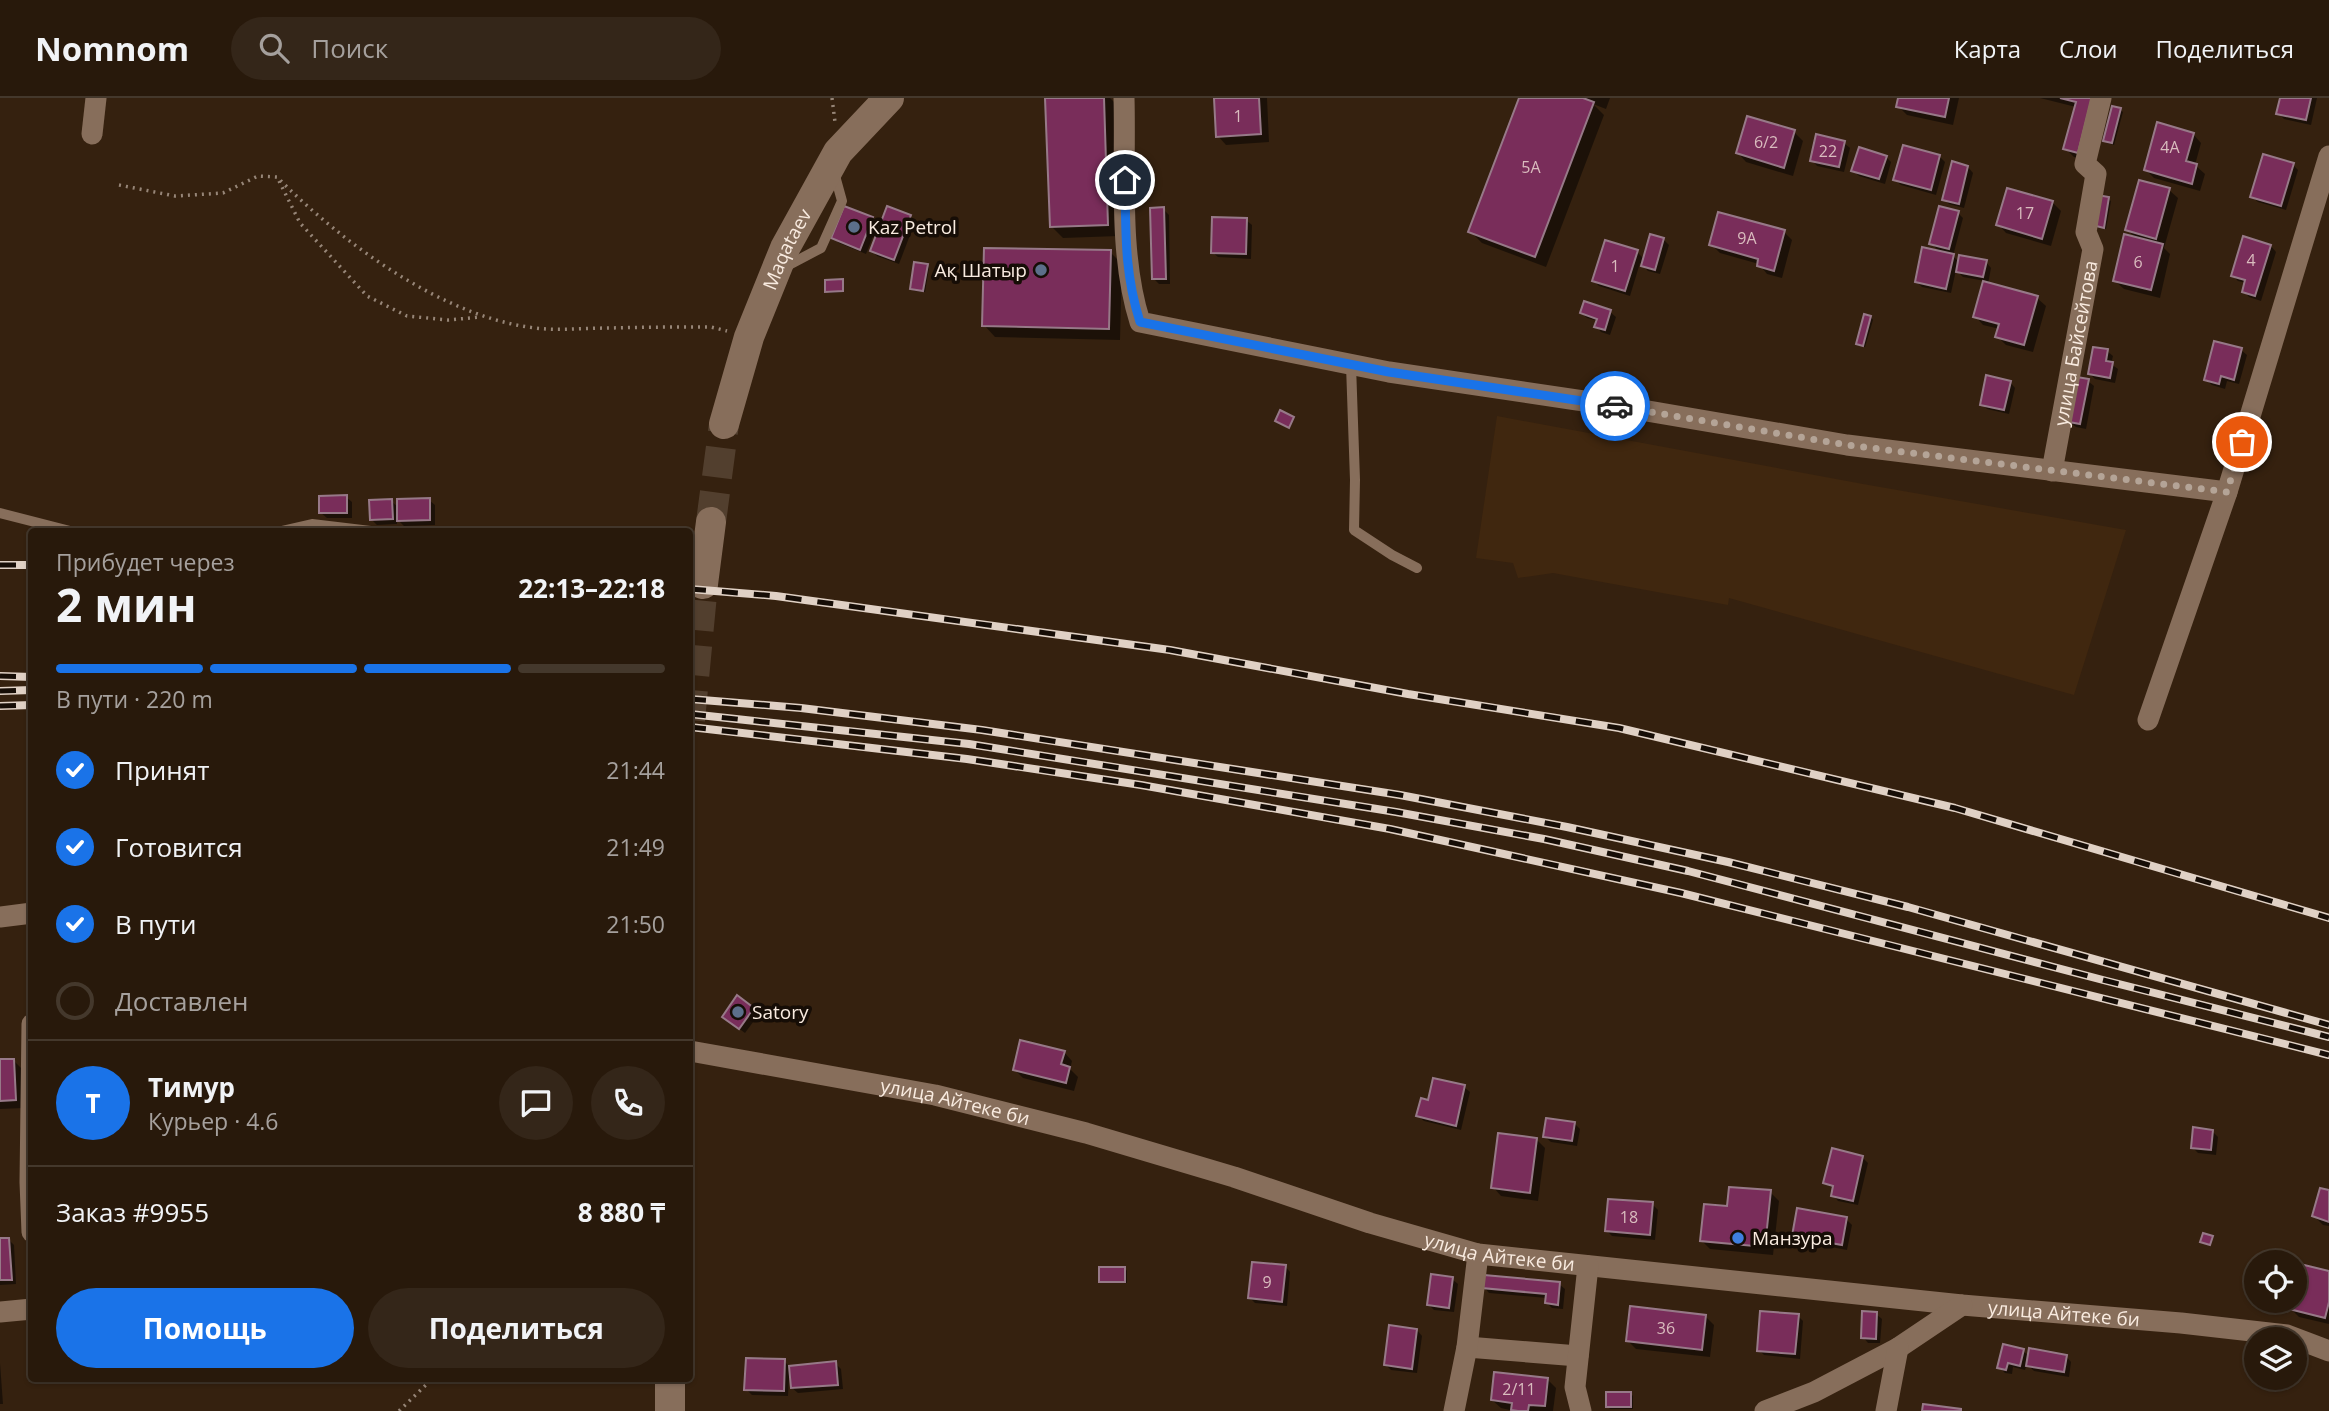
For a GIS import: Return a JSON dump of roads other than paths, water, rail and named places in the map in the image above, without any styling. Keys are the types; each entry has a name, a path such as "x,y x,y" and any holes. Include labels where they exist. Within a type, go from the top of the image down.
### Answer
{"main road":[{"name":"Maqataev","path":"724,424 749,337 785,248 838,152 889,98"},
{"path":"703,565 711,522"},
{"path":"670,1382 670,1411"}],"street":[{"path":"92,134 96,98"},
{"path":"1124,98 1126,261 1132,298 1140,322 1389,372 1624,407 1847,445 2227,492"},
{"name":"улица Байсейтова","path":"2052,471 2093,248 2086,232 2096,174 2085,164 2101,98"},
{"path":"2148,720 2227,492 2329,156"},
{"path":"0,917 28,914"},
{"name":"улица Айтеке би","path":"693,1052 935,1095 1086,1133 1234,1177 1370,1223 1478,1254 1962,1305 2181,1323 2287,1335 2329,1351"},
{"path":"1454,1411 1467,1347 1478,1254"},
{"path":"1581,1411 1575,1387 1588,1266"},
{"path":"1765,1411 1776,1409 1814,1392 1898,1348 1962,1305"},
{"path":"0,1312 28,1309"},
{"path":"1467,1347 1578,1356"},
{"path":"1886,1411 1898,1348"}],"lane":[{"path":"1351,365 1354,530 1417,568"},
{"path":"0,513 58,528"},
{"path":"294,528 312,524 346,528"}],"tunnel":[{"path":"711,522 724,424"},
{"path":"693,689 703,584"}],"railway":[{"path":"0,565 28,565"},
{"path":"693,589 776,596 1170,650 1408,694 1619,728 1955,808 2329,918"},
{"path":"0,676 28,677"},
{"path":"0,691 28,690"},
{"path":"693,699 801,708 982,730 1400,795 1567,827 1728,862 1908,907 2329,1025"},
{"path":"0,706 28,705"},
{"path":"693,714 969,744 1396,812 1544,839 1688,871 2329,1037"},
{"path":"693,727 967,759 1141,785 1390,829 1681,893 2329,1055"}],"place":[{"name":"Kaz Petrol","path":"854,227"},
{"name":"Ақ Шатыр","path":"1041,270"},
{"name":"Satory","path":"738,1012"},
{"name":"Манзура","path":"1738,1238"}]}
